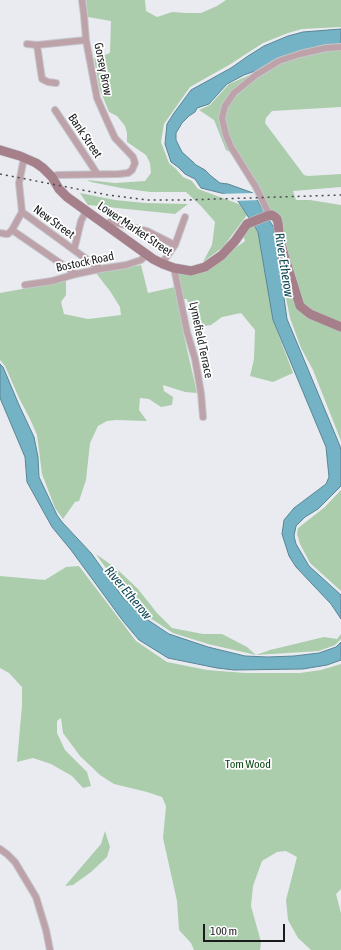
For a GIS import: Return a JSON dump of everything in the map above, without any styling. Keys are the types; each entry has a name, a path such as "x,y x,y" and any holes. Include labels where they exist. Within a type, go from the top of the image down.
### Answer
{"street":[{"name":"Gorsey Brow","path":"52,177 57,175 119,174 132,170 135,163 133,157 115,138 97,98 86,40 82,0"},
{"path":"27,44 86,40"},
{"path":"37,44 42,79 48,82 56,83"},
{"path":"341,47 326,48 278,61 256,75 234,93 225,106 222,118 226,135 231,147 256,187 271,217 278,223 280,241 300,306 310,314 341,327"},
{"name":"Bank Street","path":"55,110 97,174"},
{"name":"Lower Market Street","path":"0,150 36,163 52,177 63,194 147,254 163,264 174,268 196,270 209,265 222,255 235,241 248,223 271,217"},
{"path":"0,233 8,234 12,230 22,212 19,184 24,158"},
{"path":"74,250 81,221 86,211"},
{"name":"New Street","path":"22,212 100,269"},
{"path":"163,264 175,245 185,217"},
{"path":"106,225 113,222 147,231 175,245"},
{"path":"12,230 76,274"},
{"name":"Bostock Road","path":"25,285 52,281 76,274 126,265 141,260 147,254"},
{"name":"Lymefield Terrace","path":"174,268 187,332 195,359 203,417"},
{"path":"0,849 14,862 36,897 46,930 50,950"}],"green space":[{"path":"86,0 145,0 146,11 157,17 172,12 201,13 226,0 341,0 341,27 302,29 263,43 229,65 190,87 164,124 161,142 169,163 183,177 192,181 198,189 239,204 247,215 223,247 203,262 212,245 215,222 186,192 150,192 121,188 87,180 115,183 145,181 151,173 150,163 146,155 127,142 125,126 117,116 109,112 100,90 94,59 110,53 111,21 88,17"},
{"path":"341,49 341,107 272,111 266,118 265,123 304,175 341,174 341,187 293,191 296,200 310,200 341,205 341,441 313,370 301,348 290,318 284,288 293,274 279,214 269,212 236,155 226,150 214,120 199,110 210,105 229,84 252,74 229,103 258,76 279,63 327,50"},
{"path":"80,193 115,200 145,203 188,204 175,214 88,205"},
{"path":"251,224 258,232 273,320 293,373 273,382 250,376 254,359 255,330 241,313 222,317 211,325 196,327 187,299 183,299 178,273 187,274 228,253 245,241 243,235"},
{"path":"141,265 148,293 175,287 197,393 185,392 163,385 164,391 173,397 172,405 161,407 149,399 140,398 139,410 147,421 116,420 107,421 98,426 90,443 86,480 79,501 75,502 63,519 55,508 42,474 37,435 5,366 0,360 0,293 66,281 66,295 61,302 64,314 88,319 121,315 120,307 96,273"},
{"path":"341,490 341,591 310,563 300,544 297,534 298,528 325,507"},
{"path":"96,554 117,569 138,589 157,613 172,628 203,634 222,634 247,647 256,655 208,644 173,633 150,618 126,597"},
{"name":"Tom Wood","path":"79,566 136,641 167,662 207,670 245,673 300,673 321,670 341,664 341,889 336,894 341,913 341,950 311,950 298,938 288,920 286,900 297,857 286,851 277,852 262,861 253,886 251,906 261,942 260,950 194,950 191,943 179,930 177,901 163,838 166,806 162,797 114,784 100,775 80,756 63,733 61,718 57,721 57,733 65,750 87,772 91,786 83,788 72,776 51,764 33,758 17,762 22,687 9,673 0,668 0,576 45,580 66,567"},
{"path":"341,634 341,639 335,645 319,651 256,655 270,650 324,637 337,639"},
{"path":"105,831 110,847 107,857 91,872 73,885 65,886 101,844"}],"water":[{"path":"341,29 341,45 314,47 292,53 274,60 258,70 244,75 227,84 209,104 197,108 195,112 182,123 176,133 176,140 182,152 196,165 205,170 220,183 228,184 253,193 274,228 287,319 341,451 341,486 318,509 305,517 296,526 294,536 296,544 309,566 341,595 341,619 331,604 296,567 289,556 282,534 284,520 294,508 326,484 329,477 326,447 273,320 258,232 238,201 225,194 201,188 195,179 185,174 171,162 165,144 167,124 191,90 231,68 264,46 288,36 303,32"},
{"path":"0,364 3,367 34,437 38,457 39,477 57,515 91,553 124,599 148,620 169,634 208,647 245,656 294,656 319,653 336,647 341,642 341,660 327,665 303,669 234,670 168,658 139,640 52,527 27,482 25,457 0,398"}],"pier":[{"path":"255,193 260,200 234,201 217,194"}],"railway":[{"path":"0,174 108,195 148,200 341,195"}],"water label":[{"name":"River Etherow","path":"284,265"},
{"name":"River Etherow","path":"128,593"}]}
